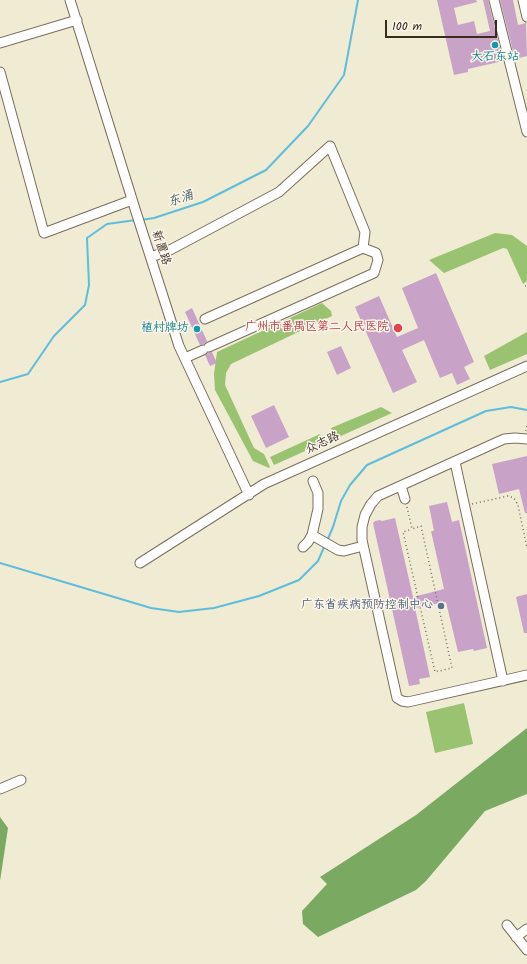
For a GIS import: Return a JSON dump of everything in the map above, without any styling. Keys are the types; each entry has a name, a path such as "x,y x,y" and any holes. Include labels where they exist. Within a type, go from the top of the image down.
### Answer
{"street":[{"name":"新置路","path":"70,0 132,200 180,346 249,495"},
{"path":"494,0 527,132"},
{"path":"523,0 527,18"},
{"path":"0,43 77,20"},
{"path":"0,72 44,233 132,200"},
{"path":"151,257 170,250 279,192 330,146 365,232 363,248"},
{"path":"185,358 374,273 378,260 376,253 363,248 205,319"},
{"name":"众志路","path":"140,563 249,495 264,484 527,366"},
{"path":"527,439 504,439 378,496 371,504 362,527 363,546 397,698 408,702 527,675"},
{"path":"455,462 503,681"},
{"path":"303,547 312,535 318,509 318,494 313,481"},
{"path":"401,486 405,499"},
{"path":"312,535 338,550 344,551 363,546"},
{"path":"0,789 21,780"},
{"path":"507,925 527,950"},
{"path":"516,937 527,928"}],"path":[{"path":"465,506 508,496 514,498 518,505 527,548"},
{"path":"405,499 412,529"},
{"path":"421,526 452,668 435,672 403,532 412,529 421,526"}],"green space":[{"path":"495,233 512,235 527,246 527,281 523,284 507,249 503,248 444,273 429,260"},
{"path":"322,303 331,311 332,316 231,364 226,373 225,385 254,448 264,454 270,467 269,468 253,461 215,390 214,374 217,352"},
{"path":"527,332 527,354 490,370 484,356"},
{"path":"381,407 392,413 332,440 331,428"},
{"path":"320,434 323,443 274,465 270,457"},
{"path":"464,703 473,744 435,753 426,712"},
{"path":"527,728 527,794 485,811 426,881 416,890 318,937 303,924 302,911 327,884 320,877 416,815"},
{"path":"0,817 8,828 0,881"}],"building":[{"name":"大石东站","path":"437,0 476,0 477,2 454,8 458,25 474,21 477,34 490,31 483,0 488,0 503,61 468,69 468,72 454,75"},
{"path":"500,0 513,0 518,25 526,23 527,56 515,59"},
{"path":"436,273 474,362 464,367 470,379 457,385 452,373 440,378 424,340 402,350 417,382 393,393 355,307 379,296 397,337 418,328 402,288"},
{"name":"植村牌坊","path":"192,308 207,341 204,344 200,345 185,312"},
{"path":"341,346 351,368 337,375 327,352"},
{"path":"212,352 217,363 210,366 205,355"},
{"path":"274,405 289,437 266,448 251,416"},
{"path":"527,456 527,513 525,513 519,489 499,494 492,464"},
{"path":"447,502 452,522 459,520 487,648 458,652 446,602 415,608 430,677 419,679 420,684 409,686 373,523 375,521 395,518 413,597 444,589 431,531 434,531 429,506"},
{"path":"527,594 527,633 524,633 516,597"}],"waterway":[{"name":"东涌","path":"141,220 154,218 203,202 266,170 308,126 344,75 358,0"},
{"name":"东涌","path":"0,382 28,374 54,336 85,305 89,285 87,238 107,224 136,220"},
{"path":"327,541 341,501 350,485 367,465 486,411 511,407 527,410"},
{"path":"0,563 151,608 179,612 214,608 259,596 299,580 318,561 325,545"}],"place":[{"name":"大石东站","path":"495,45"},
{"name":"广州市番禺区第二人民医院","path":"398,328"},
{"name":"植村牌坊","path":"197,329"},
{"name":"广东省疾病预防控制中心","path":"441,606"}]}
